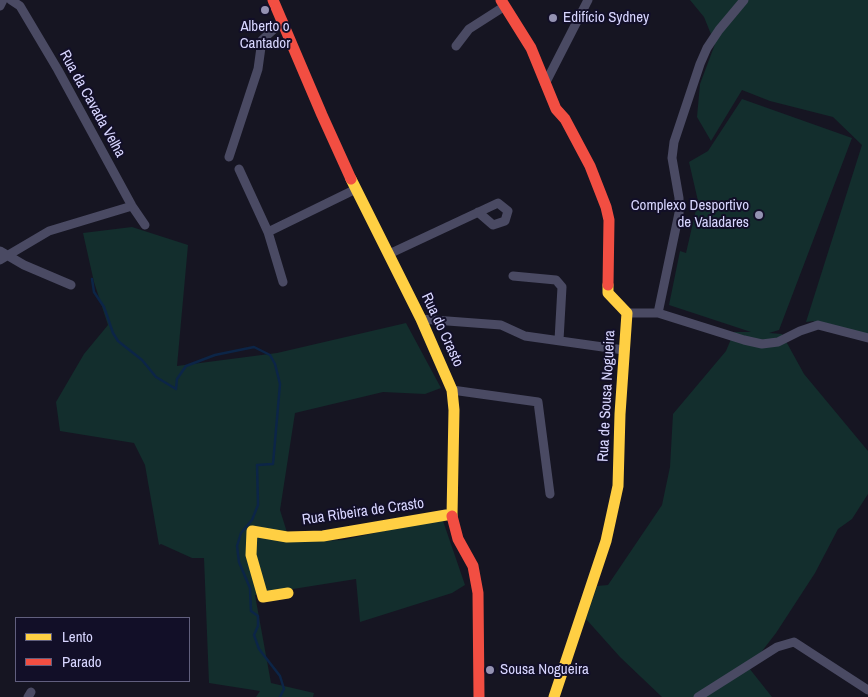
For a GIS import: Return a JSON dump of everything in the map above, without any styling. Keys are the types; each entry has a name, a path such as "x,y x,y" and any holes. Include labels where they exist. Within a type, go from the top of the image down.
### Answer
{"street":[{"path":"0,6 3,0"},
{"name":"Rua da Cavada Velha","path":"11,0 20,6 58,70 132,206 145,225"},
{"name":"Rua do Crasto","path":"273,0 322,116 421,319 452,390 454,410 452,514 458,539 473,566 478,593 479,697"},
{"path":"545,84 588,0"},
{"path":"658,312 678,213 679,198 672,158 674,142 707,48 744,0"},
{"path":"456,46 469,29 503,3"},
{"name":"Rua de Sousa Nogueira","path":"503,3 531,48 556,109 565,119 590,166 606,207 609,230 608,293 616,304 627,312 620,414 618,486 606,542 554,697"},
{"path":"229,157 258,68 262,40 283,21"},
{"path":"239,169 268,232 284,282"},
{"path":"268,232 356,189"},
{"path":"2,256 49,231 132,206"},
{"path":"389,254 478,212"},
{"path":"2,256 71,285"},
{"path":"512,276 556,280 562,287 559,340"},
{"path":"627,312 658,312 762,344 778,342 800,330 818,325 868,338"},
{"path":"421,319 501,325 525,336 624,350"},
{"path":"452,390 538,402 550,494"},
{"name":"Rua Ribeira de Crasto","path":"288,593 263,597 251,555 252,531 286,537 323,536 452,514"},
{"path":"698,697 777,647 794,642 868,690"}],"green space":[{"path":"690,0 868,0 868,342 848,330 827,323 806,322 862,145 833,117 770,101 742,90 711,141 697,117 700,84 715,44 704,17"},
{"path":"742,99 852,138 779,330 769,333 782,334 804,374 868,451 868,494 852,519 838,529 815,573 776,633 749,668 772,697 662,697 620,657 586,619 597,586 608,585 662,505 670,467 673,414 726,351 734,332 751,332 669,305 680,251 686,253 698,201 689,162 708,151"},
{"path":"132,227 188,245 177,366 277,353 406,323 441,388 425,394 383,392 295,413 280,510 290,542 343,540 442,518 465,585 452,593 360,622 356,579 255,595 271,683 314,693 313,697 256,697 260,691 209,683 204,558 192,558 161,544 159,545 145,465 134,443 60,431 56,402 84,354 108,325 94,282 83,233"}],"waterway":[{"path":"92,279 94,292 104,307 113,333 118,341 142,360 156,377 176,389 177,379 186,366 215,355 254,347 270,355 275,364 280,384 273,464 257,465 258,505 252,520 241,533 237,546 239,562 250,588 251,611 258,616 258,626 254,635 259,649 280,676 284,689 280,697"}],"traffic: slow":[{"path":"351,179 421,319 452,390 454,410 452,516"},
{"path":"554,697 606,541 618,486 620,414 627,313 608,293 608,285"},
{"path":"288,593 263,597 251,555 252,531 287,537 323,536 452,514"}],"traffic: jam":[{"path":"273,0 351,179"},
{"path":"501,0 531,48 556,109 565,119 590,166 606,207 609,220 608,285"},
{"path":"452,516 458,539 473,566 478,593 479,697"}],"place":[{"name":"Alberto o Cantador","path":"265,10"},
{"name":"Edifício Sydney","path":"553,18"},
{"name":"Complexo Desportivo de Valadares","path":"759,215"},
{"name":"Sousa Nogueira","path":"490,670"}]}
